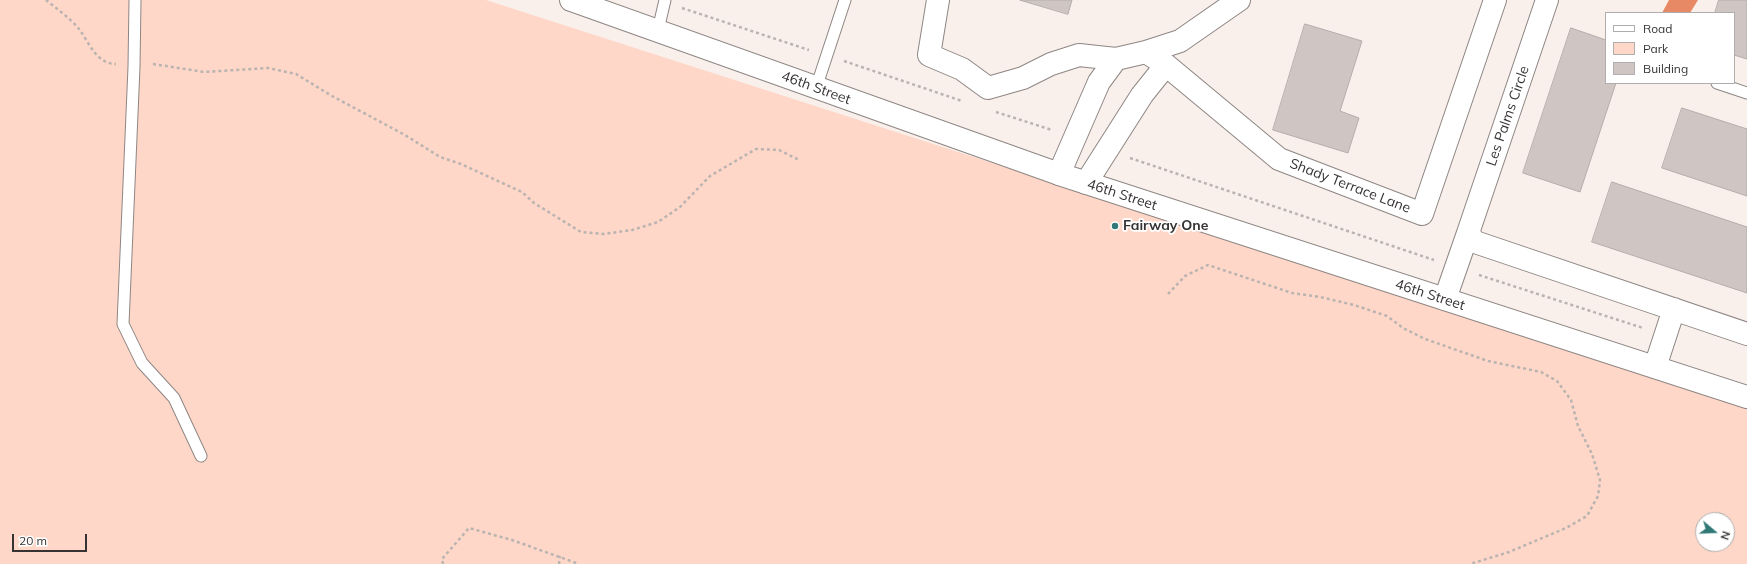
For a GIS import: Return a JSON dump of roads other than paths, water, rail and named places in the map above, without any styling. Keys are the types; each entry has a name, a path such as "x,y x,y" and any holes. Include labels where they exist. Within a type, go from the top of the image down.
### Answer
{"street":[{"name":"46th Street","path":"571,0 1059,174 1747,396"},
{"path":"938,0 929,55 962,68 988,88 1023,78 1051,64 1079,55 1116,59 1146,52 1180,41 1239,0"},
{"name":"Shady Terrace Lane","path":"1171,70 1278,159 1422,214 1495,0"},
{"name":"Les Palms Circle","path":"1445,299 1547,0"},
{"path":"1086,183 1142,95 1171,70 1146,52"},
{"path":"1059,174 1099,82 1116,59"},
{"path":"1468,233 1475,242 1747,334"},
{"path":"1655,367 1674,309"}],"lane":[{"path":"135,0 134,64 123,324 142,363 174,398 201,456"},
{"path":"816,88 845,0"},
{"path":"658,30 665,1"},
{"path":"1720,84 1747,93"}],"place":[{"name":"Fairway One","path":"1115,226"}]}
